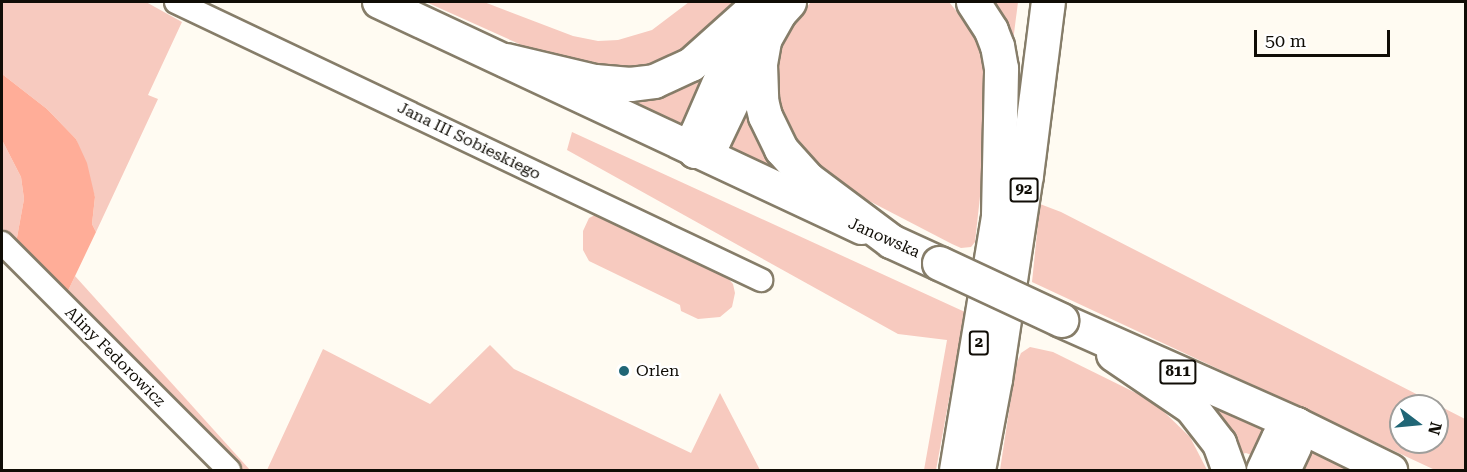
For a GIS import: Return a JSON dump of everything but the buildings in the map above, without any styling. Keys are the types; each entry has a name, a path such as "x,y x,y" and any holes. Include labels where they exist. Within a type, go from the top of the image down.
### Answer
{"main road":[{"name":"Janowska","path":"379,2 1061,320 1296,424 1390,471"},
{"path":"695,151 714,139 779,13 789,2"},
{"path":"973,2 994,38 1001,68 998,215"},
{"name":"92","path":"998,215 1026,2"},
{"name":"92","path":"978,471 995,379 1026,175 1048,2"},
{"path":"506,60 595,81 630,84 654,81 691,64 753,7"},
{"path":"695,151 697,132 753,7"},
{"path":"765,40 760,63 761,100 765,116 781,148 808,179 891,241"},
{"name":"2","path":"957,471 998,215"},
{"path":"1061,320 1191,407 1215,436 1228,471"},
{"path":"991,471 995,379"},
{"path":"1263,471 1278,438 1296,424"},
{"path":"1284,471 1294,446 1296,424"}],"street":[{"name":"Jana III Sobieskiego","path":"176,2 761,280"},
{"name":"Aliny Fedorowicz","path":"2,243 229,471"}],"shaded area":[{"path":"2,2 146,2 182,22 148,95 158,99 96,232 92,224 95,197 76,139 47,109 2,74"},
{"path":"426,2 484,2 573,36 598,41 618,40 652,30 689,2 741,2 683,57 622,74 546,56"},
{"path":"811,2 949,2 976,35 988,82 985,151 975,242 971,247 961,248 952,244 850,191 801,151 784,126 774,93 777,59 789,28"},
{"path":"983,2 1018,2 1011,57"},
{"path":"729,43 688,132 605,93"},
{"path":"2,74 47,109 76,139 87,163 95,197 92,224 96,232 66,295 16,243 24,199 21,177 2,140"},
{"path":"749,81 805,187 719,147"},
{"path":"572,132 965,312 936,470 924,470 947,340 898,334 567,150"},
{"path":"2,140 21,177 24,199 16,243 2,228"},
{"path":"1040,204 1061,212 1416,394 1389,394 1389,449 1032,282"},
{"path":"595,215 608,219 725,275 733,284 735,293 732,307 720,317 698,319 681,311 680,305 589,261 583,250 583,231 589,218"},
{"path":"75,276 250,470 239,470 66,295"},
{"path":"490,345 514,369 691,453 720,393 760,470 267,470 323,349 430,404"},
{"path":"1030,347 1053,352 1138,394 1159,407 1190,437 1207,470 1000,470 1016,365 1021,353"},
{"path":"1197,398 1272,433 1260,458 1246,453 1234,456"},
{"path":"1449,411 1465,419 1465,470 1435,470 1401,454 1449,454"},
{"path":"1303,447 1352,470 1292,470"}],"place":[{"name":"Orlen","path":"624,371"}]}
